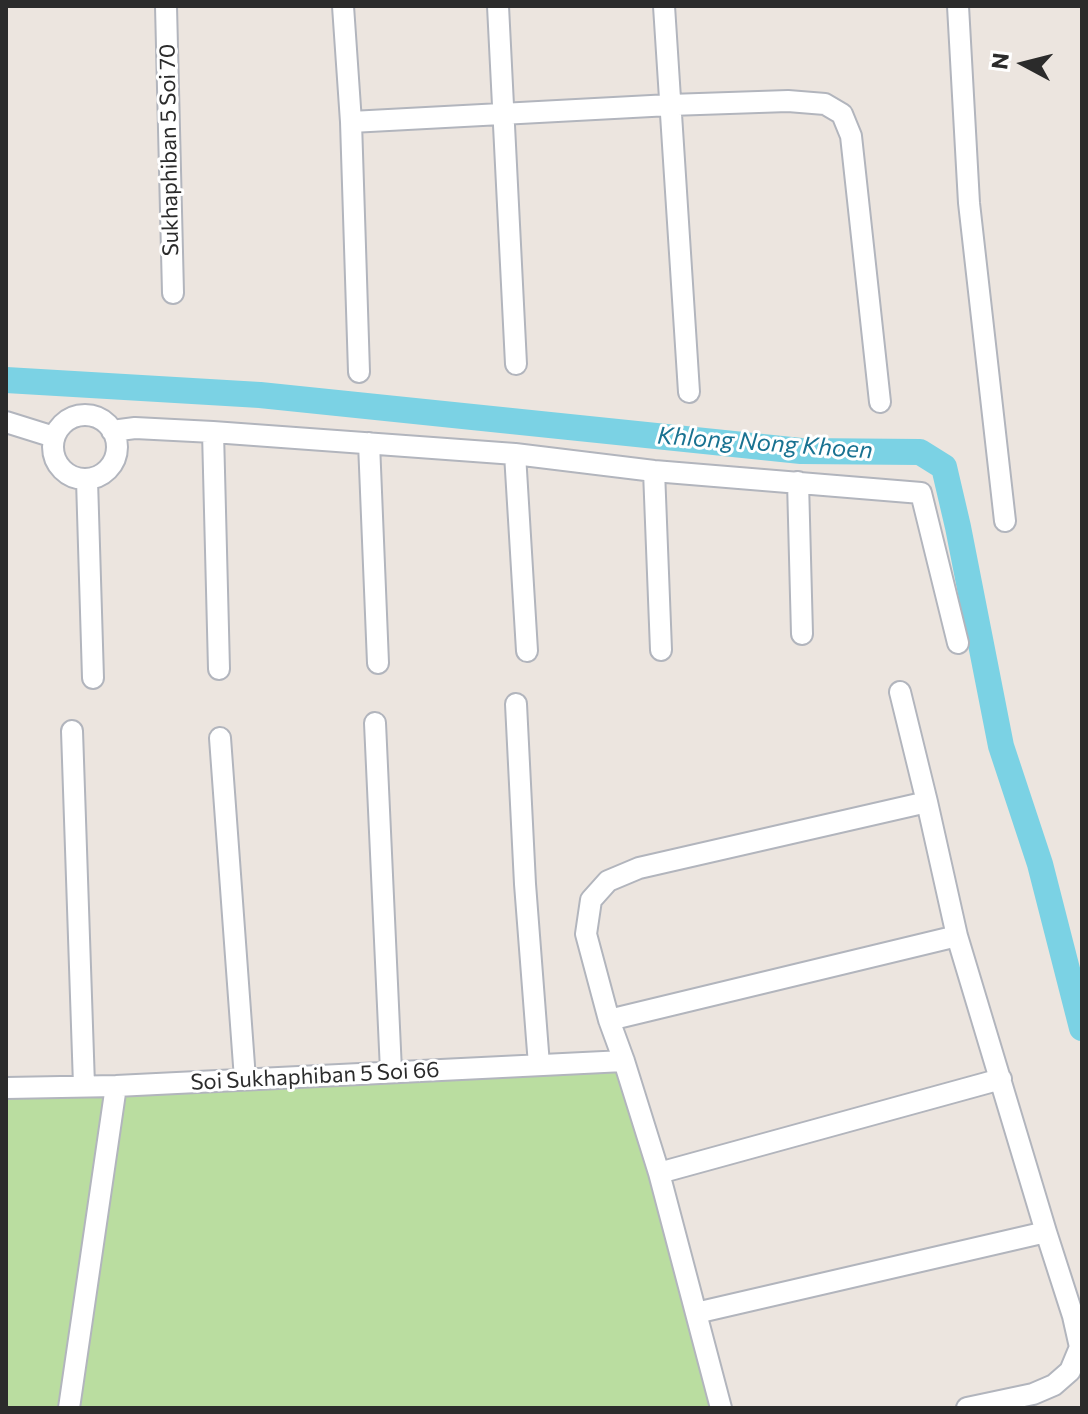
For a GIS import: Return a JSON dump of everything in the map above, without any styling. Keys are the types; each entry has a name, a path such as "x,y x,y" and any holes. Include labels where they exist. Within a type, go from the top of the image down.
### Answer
{"street":[{"name":"Sukhaphiban 5 Soi 70","path":"166,6 173,293"},
{"path":"343,6 351,122 359,372"},
{"path":"498,6 516,364"},
{"path":"664,6 689,392"},
{"path":"958,6 969,203 1005,521"},
{"path":"351,122 670,105 788,101 825,104 842,114 851,136 880,402"},
{"path":"88,415 99,418 112,431 117,455 106,472 87,480 76,479 67,474 55,458 54,437 67,420 88,415"},
{"path":"6,422 54,437"},
{"path":"112,431 135,428 213,432 515,454 654,471 921,493 958,643"},
{"path":"213,432 219,669"},
{"path":"369,443 378,663"},
{"path":"515,454 527,651"},
{"path":"654,471 661,650"},
{"path":"87,480 93,678"},
{"path":"798,482 802,634"},
{"path":"900,692 957,936 1080,1347 1070,1371 1054,1385 1033,1394 967,1408"},
{"path":"516,704 525,884 539,1065"},
{"path":"375,723 391,1071"},
{"path":"72,731 84,1085"},
{"path":"220,738 245,1079"},
{"path":"721,1408 659,1173 609,1020 586,934 591,900 608,881 639,868 927,802"},
{"path":"609,1020 957,936"},
{"name":"Soi Sukhaphiban 5 Soi 66","path":"6,1088 116,1086 624,1061"},
{"path":"659,1173 1001,1079"},
{"path":"69,1408 116,1086"},
{"path":"696,1313 1046,1232"}],"green space":[{"path":"623,1068 715,1408 6,1408 6,1091"}],"waterway":[{"name":"Khlong Nong Khoen","path":"6,380 260,395 801,451 920,452 944,467 1001,746 1040,864 1082,1028"}]}
